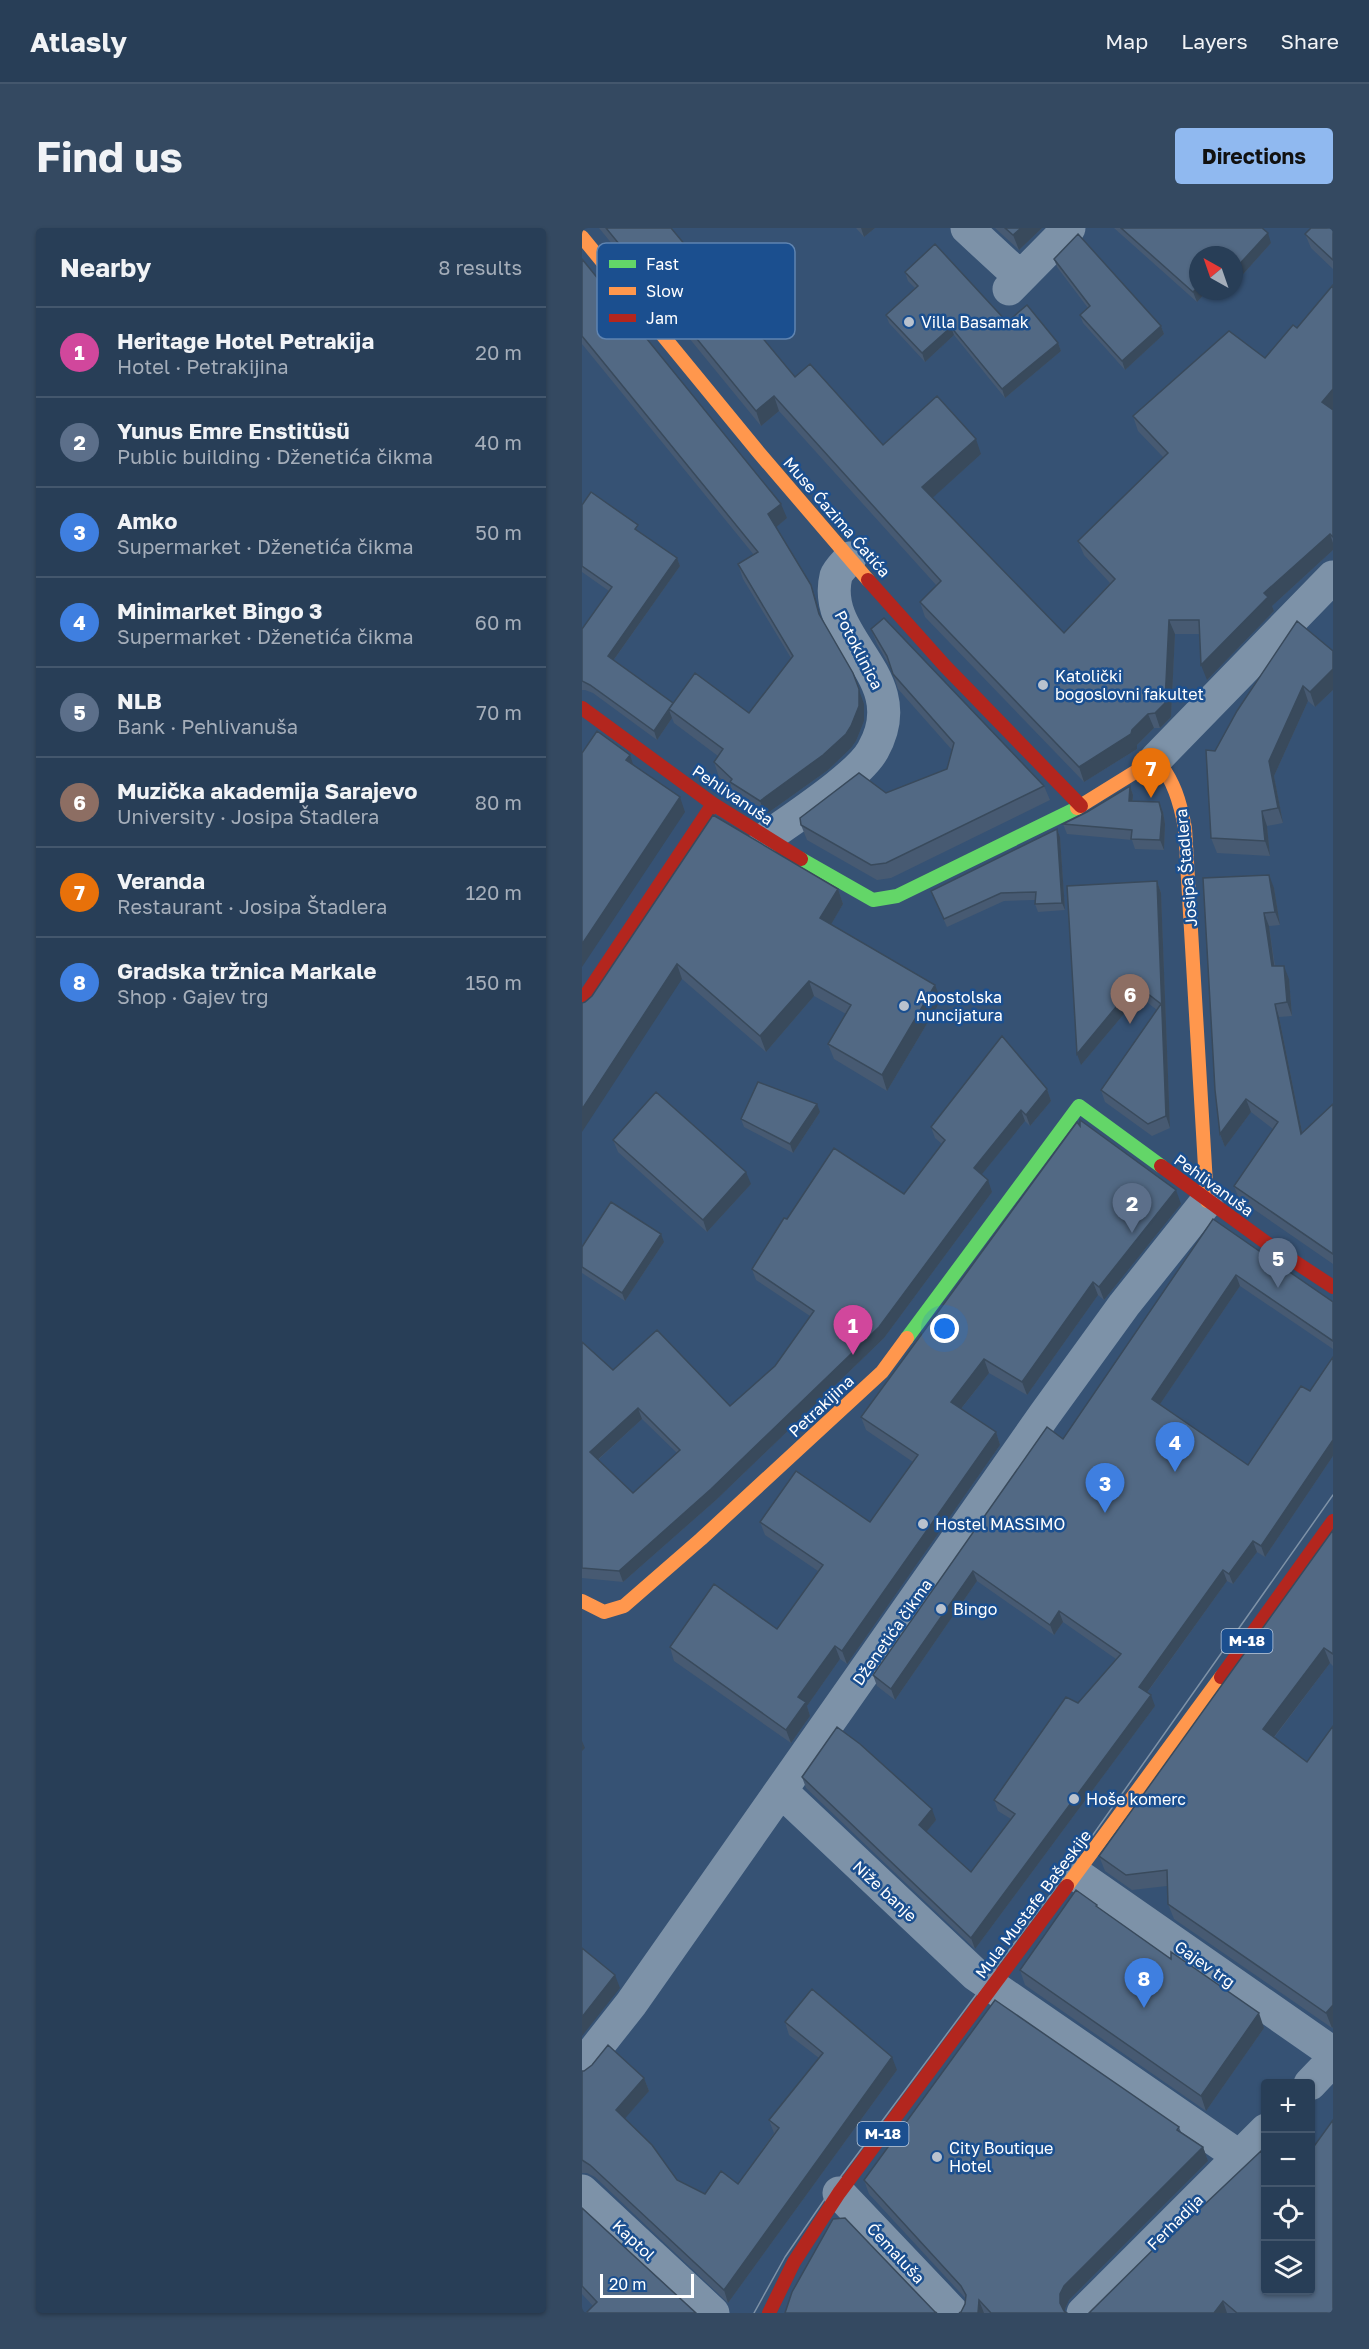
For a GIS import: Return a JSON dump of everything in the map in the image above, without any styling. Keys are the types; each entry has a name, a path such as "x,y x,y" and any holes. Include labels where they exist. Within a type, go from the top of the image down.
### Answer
{"street":[{"path":"967,228 1014,283 1069,228"},
{"name":"Muse Ćazima Ćatića","path":"582,237 597,255"},
{"name":"Muse Ćazima Ćatića","path":"665,339 752,445 945,666 1081,806"},
{"name":"Potoklinica","path":"766,838 848,777 872,752 884,721 882,690 836,610 836,574 850,558"},
{"path":"1081,806 1156,759 1333,577"},
{"name":"Pehlivanuša","path":"582,708 713,804 766,838 873,900 897,896 1081,806"},
{"name":"Josipa Štadlera","path":"1156,759 1169,773 1179,798 1185,828 1207,1201"},
{"path":"582,1001 713,804"},
{"name":"Pehlivanuša","path":"1079,1106 1281,1254 1333,1287"},
{"name":"Petrakijina","path":"582,1601 604,1612 624,1606 702,1539 882,1372 1079,1106"},
{"name":"Dženetića čikma","path":"582,2066 631,2004 1124,1305 1207,1201"},
{"name":"Mula Mustafe Bašeskije","path":"768,2313 794,2262 839,2193 1170,1748 1333,1521"},
{"name":"Niže banje","path":"781,1791 976,1975 1240,2157"},
{"name":"Gajev trg","path":"1076,1874 1326,2070"},
{"name":"Ferhadija","path":"1083,2313 1263,2133"},
{"name":"Kaptol","path":"582,2191 713,2313"},
{"name":"Ćemaluša","path":"839,2193 953,2313"}],"building":[{"path":"606,228 671,228 683,243 618,243"},
{"path":"1005,228 1021,228 1013,235"},
{"path":"1121,228 1262,228 1268,233 1243,260 1243,246 1189,246 1189,288"},
{"path":"1311,228 1333,228 1333,260 1305,234"},
{"path":"1078,234 1161,326 1122,361 1080,315 1090,306 1054,259"},
{"path":"935,244 1007,322 1027,305 1058,343 1002,389 951,327 922,353 886,315 918,286 905,272"},
{"path":"582,259 597,277 597,339 647,339 781,504 768,514 811,585 819,614 853,673 859,689 859,706 846,734 823,755 760,801 730,782 732,779 714,762 723,749 669,709 695,673 749,713 793,656 738,564 758,552 582,336"},
{"path":"1333,285 1333,389 1322,402 1333,410 1333,537 1330,534 1264,593 1268,597 1201,665 1199,620 1169,620 1165,703 1155,713 1148,714 1132,730 1131,734 1079,767 920,602 941,581 774,396 756,411 697,339 763,339 795,377 810,364 883,445 937,396 976,439 922,487 1064,633 1115,579 1078,541 1168,453 1133,416 1229,331 1265,358 1293,325 1297,328"},
{"path":"591,492 638,525 635,529 677,558 608,656 673,703 654,731 582,681 582,629 612,587 582,566 582,505"},
{"path":"884,618 1044,786 886,863 871,865 801,825 800,818 859,773 886,793 947,769 954,743 893,674 887,656 871,629"},
{"path":"1297,621 1333,651 1333,669 1310,692 1303,686 1269,761 1278,808 1262,811 1265,841 1211,838 1206,750 1215,751 1237,711"},
{"path":"597,731 630,755 626,760 680,797 582,944 582,753"},
{"path":"1130,786 1129,801 1159,802 1162,814 1160,840 1131,839 1132,830 1063,824 1087,812"},
{"path":"713,815 838,889 820,918 935,985 882,1075 828,1044 851,1005 809,981 760,1036 677,964 582,1109 582,1003 592,996"},
{"path":"1057,829 1062,903 1035,904 1036,892 1001,893 944,919 931,891"},
{"path":"1269,875 1275,912 1264,913 1272,966 1284,966 1287,1002 1275,1004 1301,1134 1333,1104 1333,1254 1234,1186 1278,1122 1246,1099 1220,1134 1215,1090 1203,878"},
{"path":"1157,881 1166,1116 1148,1124 1101,1090 1161,1004 1135,984 1077,1054 1067,886"},
{"path":"1002,1036 1047,1089 1026,1115 1021,1110 974,1168 988,1180 879,1327 711,1489 619,1571 582,1568 582,1342 613,1370 657,1330 730,1406 775,1366 814,1311 752,1269 784,1218 787,1219 834,1148 904,1194 945,1140 931,1127","holes":["638,1408 680,1450 633,1493 590,1452"]},
{"path":"758,1082 817,1104 790,1144 741,1119"},
{"path":"656,1092 746,1172 703,1220 613,1140"},
{"path":"1080,1120 1176,1190 1099,1287 1093,1282 1022,1382 984,1359 951,1402 996,1432 842,1651 835,1646 798,1697 806,1702 786,1730 670,1647 714,1584 777,1629 823,1565 760,1522 796,1471 870,1522 918,1455 861,1417 1077,1122 1080,1126"},
{"path":"611,1202 661,1234 622,1293 582,1267 582,1247"},
{"path":"1213,1219 1333,1302 1333,1341 1236,1275 1152,1399 1248,1465 1301,1386 1310,1391 1333,1357 1333,1440 1261,1546 1253,1541 1229,1574 1223,1570 1139,1687 1151,1695 971,1938 802,1777 837,1727 860,1744 932,1809 919,1825 971,1872 1015,1814 994,1800 1066,1697 1078,1703 1121,1654 1059,1611 1050,1625 973,1571 891,1689 873,1675 1047,1427 1063,1439"},
{"path":"1333,1530 1333,1654 1324,1648 1263,1729 1307,1762 1333,1726 1333,2005 1326,2013 1168,1904 1167,1870 1126,1875 1099,1856"},
{"path":"1076,1890 1171,1959 1171,1952 1259,2013 1201,2096 1020,1970"},
{"path":"582,1948 615,1975 582,2017"},
{"path":"812,1989 892,2057 724,2290 582,2160 582,2071 592,2065 608,2045 644,2078 616,2110 652,2145 677,2180 705,2194 721,2171 738,2184 779,2128 769,2120 823,2053 785,2022"},
{"path":"995,2000 1179,2127 1177,2130 1203,2147 1064,2286 1060,2294 1060,2303 1067,2313 991,2313 979,2300 978,2313 959,2313 965,2304 966,2295 961,2286 864,2180"},
{"path":"1333,2120 1333,2313 1237,2313 1223,2301 1214,2313 1089,2313 1170,2233 1167,2240 1261,2151 1261,2295 1315,2295 1315,2145"},
{"path":"582,2208 696,2313 586,2313 597,2302 582,2286"},
{"path":"845,2218 937,2313 785,2313 792,2292 833,2219"}],"tram line":[{"path":"754,2313 785,2257 833,2187 1054,1890 1333,1495"}],"traffic: fast":[{"path":"801,859 873,900 897,896 1077,808"},
{"path":"907,1338 1079,1106 1161,1166"}],"traffic: slow":[{"path":"582,237 597,255"},
{"path":"666,339 868,580"},
{"path":"1077,808 1156,759 1172,783 1178,800 1185,828 1207,1201"},
{"path":"582,1601 604,1612 624,1606 701,1539 882,1372 907,1338"},
{"path":"1067,1886 1221,1677"}],"traffic: jam":[{"path":"868,580 945,666 1081,806"},
{"path":"582,708 713,804 801,859"},
{"path":"582,1001 713,804"},
{"path":"1161,1166 1268,1244 1333,1287"},
{"path":"1221,1677 1333,1521"},
{"path":"769,2313 794,2262 839,2193 1067,1886"}],"place":[{"name":"Villa Basamak","path":"909,322"},
{"name":"Katolički bogoslovni fakultet","path":"1043,685"},
{"name":"Veranda","path":"1151,798"},
{"name":"Apostolska nuncijatura","path":"904,1006"},
{"name":"Muzička akademija Sarajevo","path":"1130,1024"},
{"name":"Yunus Emre Enstitüsü","path":"1132,1233"},
{"name":"NLB","path":"1278,1288"},
{"name":"Heritage Hotel Petrakija","path":"853,1355"},
{"name":"Minimarket Bingo 3","path":"1175,1472"},
{"name":"Amko","path":"1105,1513"},
{"name":"Hostel MASSIMO","path":"923,1524"},
{"name":"Bingo","path":"941,1609"},
{"name":"Hoše komerc","path":"1074,1799"},
{"name":"Gradska tržnica Markale","path":"1144,2008"},
{"name":"City Boutique Hotel","path":"937,2157"}]}
